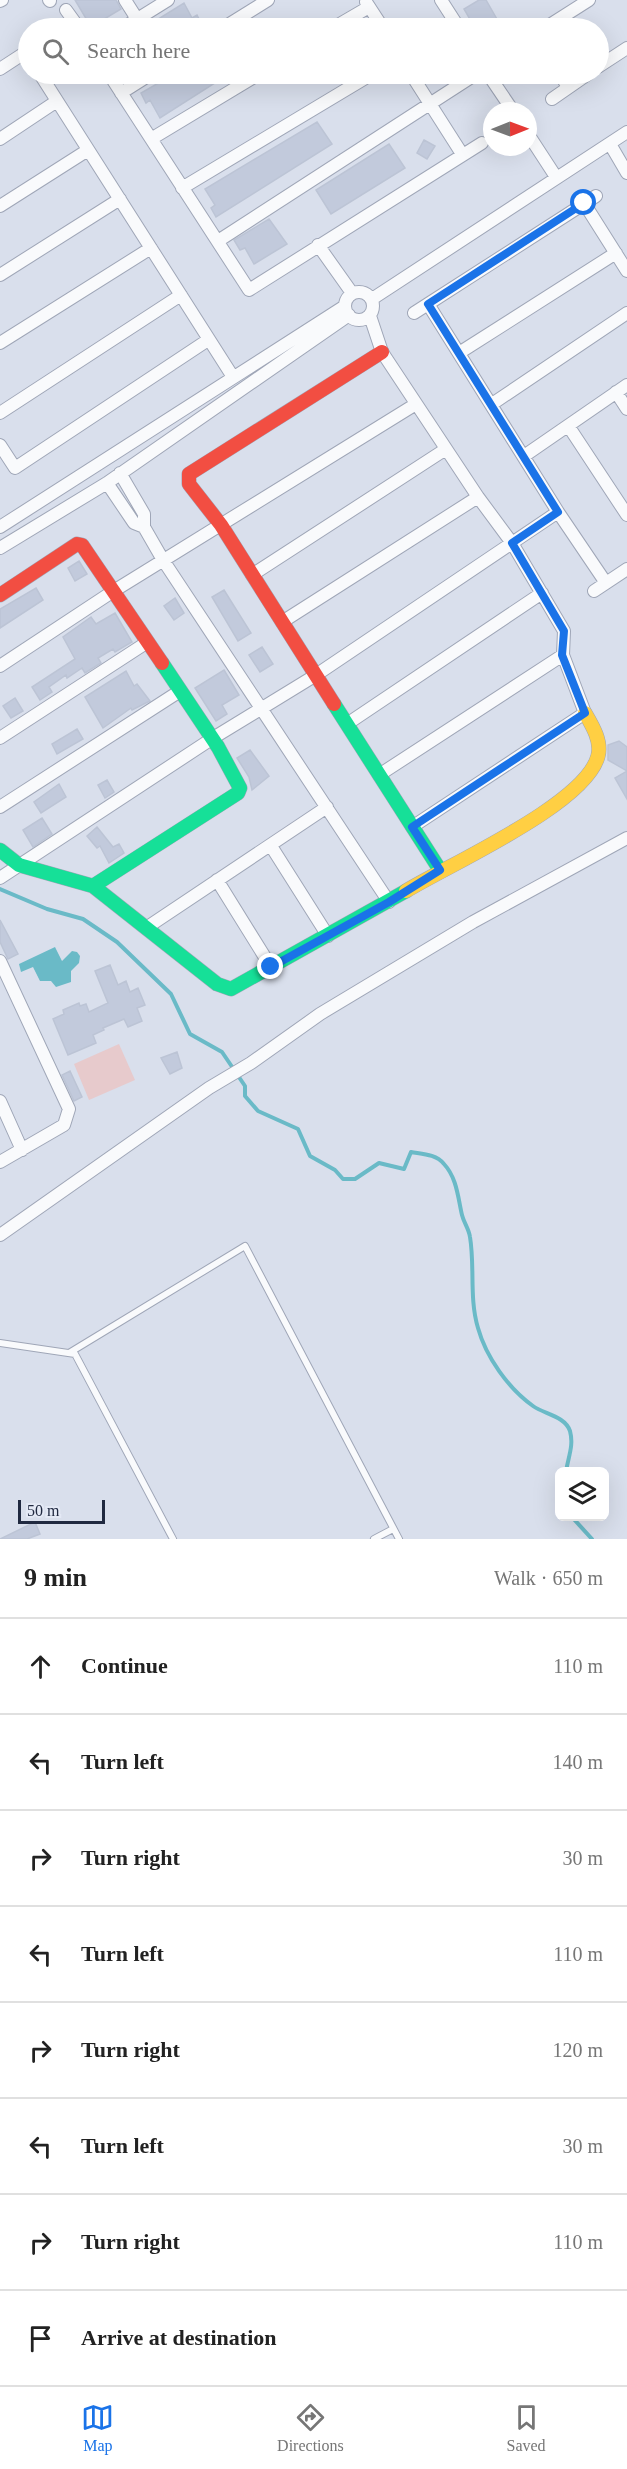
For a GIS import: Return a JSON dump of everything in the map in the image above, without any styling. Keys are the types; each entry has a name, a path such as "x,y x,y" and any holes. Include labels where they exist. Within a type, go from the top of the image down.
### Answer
{"street":[{"path":"125,0 136,18"},
{"path":"139,18 168,0"},
{"path":"239,18 268,0"},
{"path":"441,0 453,18"},
{"path":"556,18 574,4 589,0"},
{"path":"347,18 367,3 377,18"},
{"path":"66,10 72,18"},
{"path":"609,60 627,48"},
{"path":"0,69 18,57"},
{"path":"46,84 233,377"},
{"path":"115,84 249,290 482,143"},
{"path":"121,93 135,84"},
{"path":"151,139 242,84"},
{"path":"182,188 355,84"},
{"path":"418,84 462,154"},
{"path":"218,241 461,84"},
{"path":"495,84 507,102"},
{"path":"552,99 573,84"},
{"path":"0,139 57,101"},
{"path":"372,299 556,177 626,134"},
{"path":"610,144 627,173"},
{"path":"537,148 556,177"},
{"path":"0,206 88,150"},
{"path":"414,313 596,196"},
{"path":"0,275 120,199"},
{"path":"584,203 627,271"},
{"path":"318,245 352,293"},
{"path":"0,343 151,248"},
{"path":"459,353 615,253"},
{"path":"0,850 19,865 93,886 226,990 389,902 440,870 470,857 570,794 589,776 599,754 596,731 585,713 562,655 564,631 512,543 478,497 382,352 370,316 374,308 372,299 366,293 352,293"},
{"path":"0,548 107,483 347,311 352,293"},
{"path":"0,413 181,296"},
{"path":"428,304 558,512 606,583"},
{"path":"347,311 357,320 370,316"},
{"path":"0,527 233,377 347,311"},
{"path":"492,404 627,313"},
{"path":"0,445 15,468 208,340"},
{"path":"382,352 189,474 189,484 221,525 440,870"},
{"path":"524,456 622,388 627,409"},
{"path":"0,666 112,592 416,404"},
{"path":"568,427 627,515"},
{"path":"252,575 446,448"},
{"path":"120,473 144,514 144,527 163,561 389,902"},
{"path":"107,483 134,523 144,527"},
{"path":"282,622 478,497"},
{"path":"1,877 213,738 316,675 558,512"},
{"path":"0,595 77,544 82,545 146,643 213,738 240,784 238,793 93,886"},
{"path":"594,591 627,569"},
{"path":"347,724 542,593"},
{"path":"0,738 146,643"},
{"path":"379,775 562,655"},
{"path":"0,807 180,691"},
{"path":"412,827 585,713"},
{"path":"146,928 327,807"},
{"path":"0,1235 208,1088 251,1063 320,1014 473,922 627,838"},
{"path":"271,846 328,936"},
{"path":"217,880 271,967"},
{"path":"0,961 69,1109 64,1125 0,1162"},
{"path":"0,1101 22,1150"}],"lane":[{"path":"69,1353 245,1246 399,1539"},
{"path":"0,1343 75,1354 173,1539"},
{"path":"374,1539 393,1529"}],"shaded area":[{"path":"119,1044 135,1080 89,1100 74,1064"}],"water":[{"path":"55,947 62,961 72,951 77,952 80,956 79,963 71,971 71,982 56,987 51,981 40,981 33,967 21,972 19,964"}],"building":[{"path":"75,0 116,0 121,9 106,18 86,18"},
{"path":"479,0 486,0 496,18 469,18 464,9"},
{"path":"184,3 192,18 160,18"},
{"path":"157,84 213,84 160,118 150,100 146,103 141,93"},
{"path":"317,122 332,144 216,217 211,208 215,205 205,189"},
{"path":"424,140 435,146 427,159 417,153"},
{"path":"389,144 405,168 331,214 316,190"},
{"path":"269,219 287,244 254,264 245,248 240,250 234,240"},
{"path":"79,561 87,574 75,581 68,568"},
{"path":"36,588 43,600 0,628 0,609"},
{"path":"224,590 251,633 238,641 212,597"},
{"path":"175,598 184,613 174,620 164,606"},
{"path":"115,613 132,642 115,652 113,649 98,658 101,663 85,673 82,668 67,678 66,675 49,687 52,692 40,700 32,687 75,659 63,637 91,617 96,624"},
{"path":"262,647 273,664 260,672 249,655"},
{"path":"224,670 239,695 222,705 227,714 216,721 195,688"},
{"path":"126,671 134,686 137,684 150,701 132,710 131,708 103,728 85,697"},
{"path":"15,698 23,711 11,718 3,706"},
{"path":"77,729 83,739 57,754 52,744"},
{"path":"619,741 627,747 627,771 608,760 608,745"},
{"path":"250,750 269,776 252,790 249,777 237,758"},
{"path":"627,771 627,799 615,778"},
{"path":"107,780 114,792 105,798 98,785"},
{"path":"59,784 66,797 41,813 34,802"},
{"path":"42,818 52,834 33,847 23,830"},
{"path":"97,827 113,847 119,844 124,853 109,863 100,846 97,848 87,836"},
{"path":"0,920 18,954 8,959 0,942"},
{"path":"110,965 118,985 126,981 130,992 138,988 145,1005 137,1008 142,1021 128,1027 124,1019 103,1028 104,1030 93,1035 96,1043 68,1055 53,1019 64,1014 63,1010 79,1003 80,1006 86,1004 89,1012 108,1003 95,971"},
{"path":"177,1052 182,1068 170,1074 161,1058"},
{"path":"70,1071 82,1097 74,1101 62,1075"},
{"path":"35,1522 40,1534 27,1539 0,1539"}],"waterway":[{"path":"0,889 47,909 83,919 117,942 171,994 190,1034 222,1052 245,1086 245,1096 258,1111 298,1129 310,1156 335,1170 343,1179 355,1179 379,1163 404,1169 411,1152 433,1156 444,1164 454,1182 469,1234 475,1317 486,1350 499,1371 524,1399 567,1426 571,1442 567,1467"},
{"path":"576,1521 592,1539"}],"traffic: fast":[{"path":"93,886 238,793 240,788 218,747 162,663"},
{"path":"334,704 440,870"},
{"path":"0,850 19,865 93,886 217,984 231,989 406,891"}],"traffic: slow":[{"path":"406,891 514,831 544,813 569,794 588,774 598,756 599,745 585,713"}],"traffic: jam":[{"path":"334,704 221,525 189,484 189,474 382,352"},
{"path":"0,595 77,544 82,545 162,663"}],"route":[{"path":"271,967 389,902 440,870 412,827 585,713 562,655 564,631 512,543 558,512 428,304 584,203"}]}
